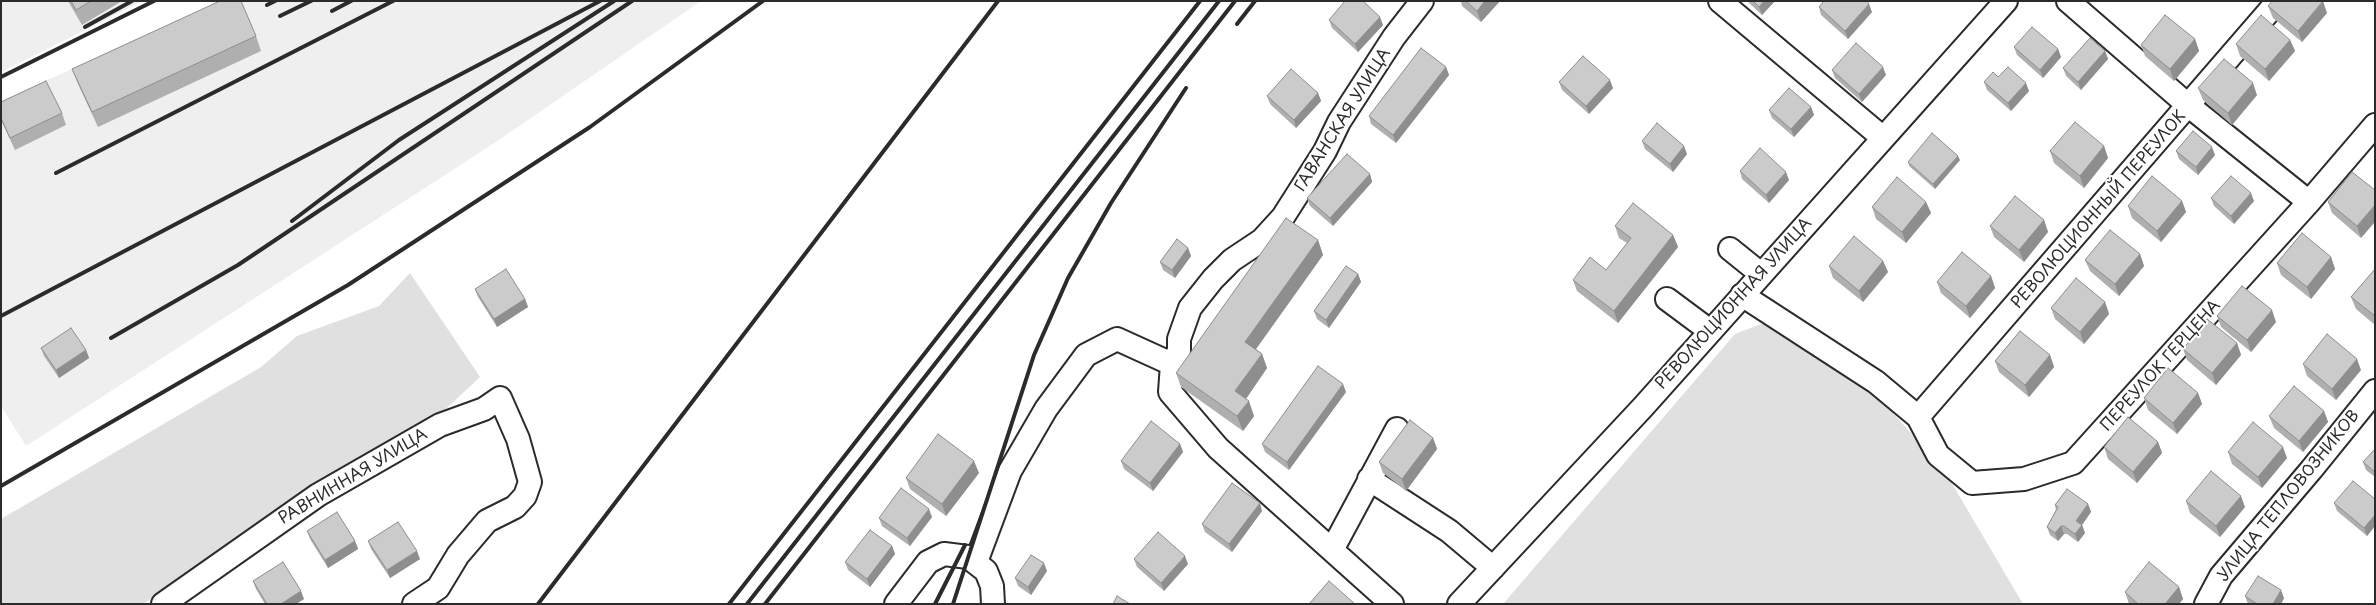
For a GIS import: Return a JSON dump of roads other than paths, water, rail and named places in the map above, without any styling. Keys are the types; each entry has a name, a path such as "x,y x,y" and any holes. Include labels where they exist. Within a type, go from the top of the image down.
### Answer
{"street":[{"name":"ГАВАНСКАЯ УЛИЦА","path":"1392,604 1218,448 1170,392 1172,364 1179,351 1179,339 1190,308 1232,260 1262,240 1283,217 1325,150 1338,122 1394,37 1422,1"},
{"path":"1720,1 1883,138"},
{"name":"РЕВОЛЮЦИОННАЯ УЛИЦА","path":"1459,604 1742,296 2006,1"},
{"path":"2068,1 2189,106 2309,202"},
{"name":"РЕВОЛЮЦИОННЫЙ ПЕРЕУЛОК","path":"1918,417 2278,1"},
{"name":"ПЕРЕУЛОК ГЕРЦЕНА","path":"1918,417 1938,455 1972,483 2024,478 2073,463 2372,132"},
{"path":"1730,248 1761,274"},
{"path":"1742,296 1876,382 1918,417"},
{"path":"1667,299 1710,331"},
{"path":"976,562 1010,471 1046,409 1086,355 1101,345 1117,338 1172,364"},
{"name":"УЛИЦА ТЕПЛОВОЗНИКОВ","path":"2206,604 2221,576 2375,391"},
{"name":"РАВНИННАЯ УЛИЦА","path":"163,604 318,495 440,425 484,409 500,398 518,439 530,482 525,496 515,508 487,521 458,555 438,588 414,604"},
{"path":"1332,550 1397,429"},
{"path":"1369,480 1449,531 1493,568"},
{"path":"896,604 928,562 944,554 968,557 986,572 992,586 993,604"}],"railway":[{"path":"85,27 132,1"},
{"path":"1,77 154,1"},
{"path":"267,5 275,1"},
{"path":"280,16 311,1"},
{"path":"332,11 351,1"},
{"path":"56,173 393,1"},
{"path":"1,316 600,1"},
{"path":"292,221 399,140 614,1"},
{"path":"111,338 238,265 632,1"},
{"path":"1,486 348,285 590,127 763,1"},
{"path":"538,604 998,1"},
{"path":"729,604 1200,1"},
{"path":"747,604 1219,1"},
{"path":"765,604 1235,1"},
{"path":"1237,24 1255,1"},
{"path":"953,604 1034,355 1068,278 1111,203 1186,88"},
{"path":"935,604 965,545"}]}
